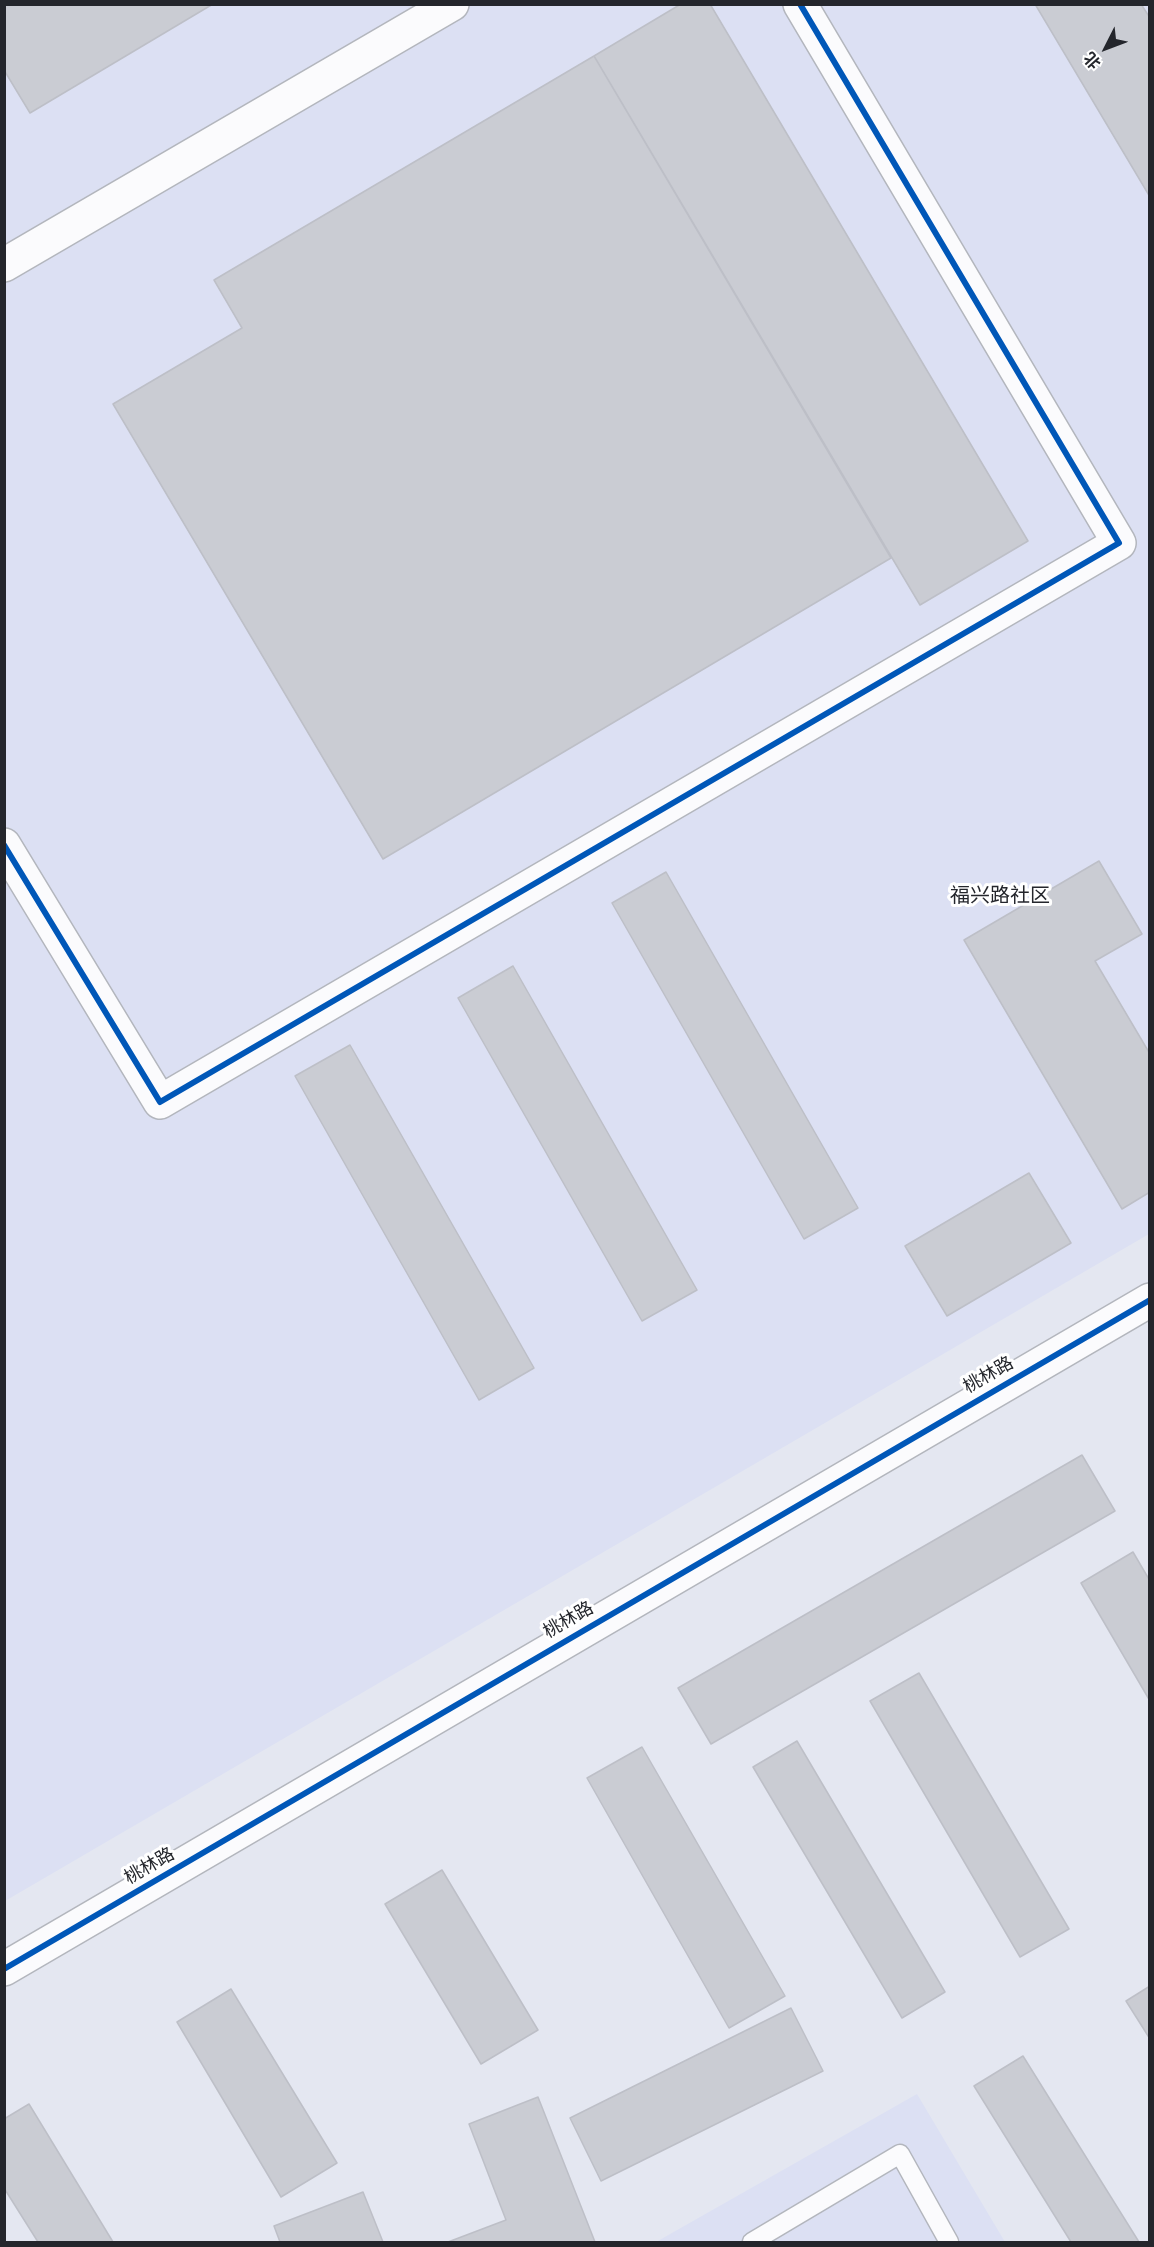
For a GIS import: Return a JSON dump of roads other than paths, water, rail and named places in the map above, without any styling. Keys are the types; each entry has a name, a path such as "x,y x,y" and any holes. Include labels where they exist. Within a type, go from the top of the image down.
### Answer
{"street":[{"path":"4,265 452,4"},
{"path":"4,845 160,1102 1119,543 800,4"},
{"name":"桃林路","path":"4,1969 1149,1300"}],"lane":[{"path":"752,2242 900,2154 950,2242"}],"district":[{"name":"福兴路社区","path":"1000,897"}]}
